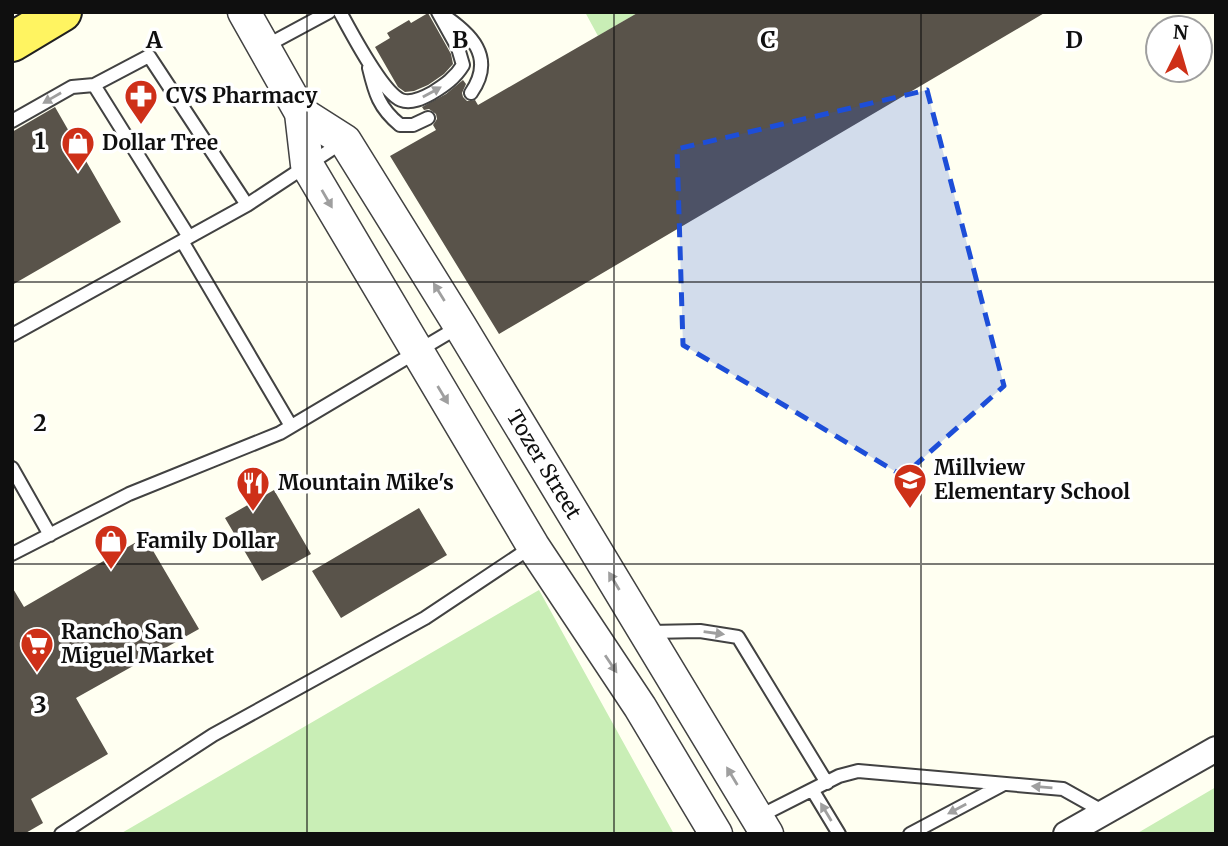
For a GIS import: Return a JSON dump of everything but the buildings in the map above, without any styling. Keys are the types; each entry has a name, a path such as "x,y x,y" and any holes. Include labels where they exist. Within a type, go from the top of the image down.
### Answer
{"main road":[{"path":"12,42 62,12"}],"street":[{"name":"Tozer Street","path":"244,12 301,113 307,165 533,546 640,707 716,834"},
{"name":"Tozer Street","path":"301,113 345,141 762,826"},
{"path":"1066,834 1216,749"}],"lane":[{"path":"264,47 328,12"},
{"path":"340,12 391,92 402,101 415,101 456,78 463,65 458,48 439,12"},
{"path":"439,12 460,26 477,48 483,67 480,81 471,93"},
{"path":"12,121 72,87 94,85 149,56 247,205"},
{"path":"367,57 374,91 386,113 400,125 413,125 428,118"},
{"path":"94,85 186,239 291,426"},
{"path":"13,332 247,205 345,141"},
{"path":"12,554 130,494 280,433 460,326"},
{"path":"12,468 50,535"},
{"path":"61,834 213,735 425,618 533,546"},
{"path":"646,633 700,631 738,636 827,783"},
{"path":"762,826 839,776 858,771 1063,789 1105,812"},
{"path":"910,834 1004,783"},
{"path":"813,791 839,834"}],"highlighted area":[{"path":"927,90 1004,386 903,476 683,345 677,149"}],"green space":[{"path":"585,12 639,12 598,36"},
{"path":"539,590 674,834 120,834"},
{"path":"1216,787 1216,834 1136,834"}],"place":[{"name":"CVS Pharmacy","path":"141,126"},
{"name":"Dollar Tree","path":"78,173"},
{"name":"Millview Elementary School","path":"910,510"},
{"name":"Mountain Mike's","path":"253,513"},
{"name":"Family Dollar","path":"111,571"},
{"name":"Rancho San Miguel Market","path":"37,674"}]}
